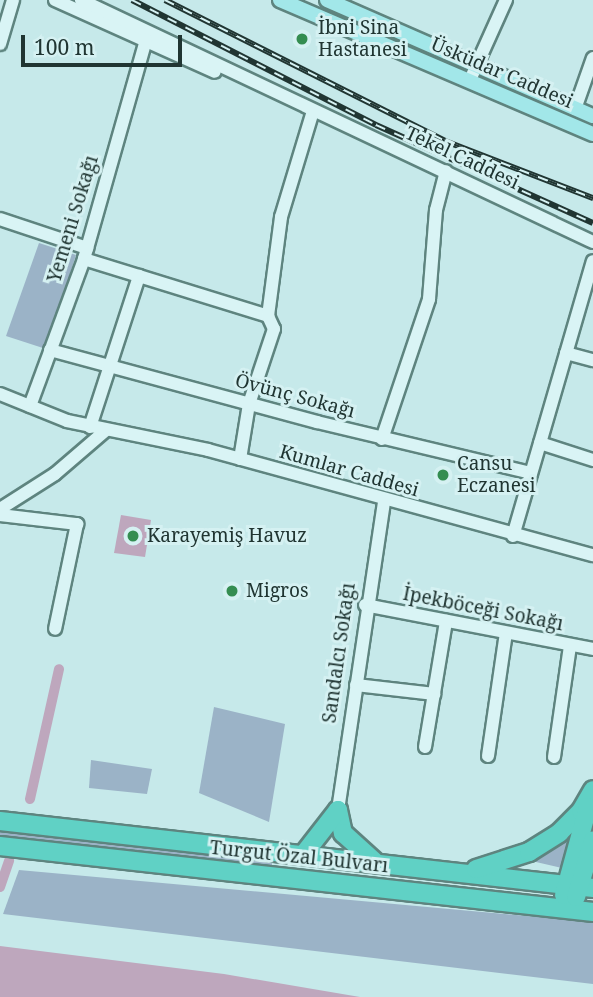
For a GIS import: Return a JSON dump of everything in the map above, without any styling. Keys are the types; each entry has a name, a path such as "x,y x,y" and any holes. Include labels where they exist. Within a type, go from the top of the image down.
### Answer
{"highway":[{"path":"461,872 529,852 559,833 593,790"},
{"path":"580,886 593,790"},
{"path":"303,855 338,810"},
{"path":"338,810 348,841 381,864"},
{"name":"Turgut Özal Bulvarı","path":"0,821 580,886"},
{"path":"567,908 580,886 593,841"},
{"name":"Turgut Özal Bulvarı","path":"0,846 593,912"}],"main road":[{"name":"Üsküdar Caddesi","path":"280,0 593,134"},
{"name":"Üsküdar Caddesi","path":"327,0 593,117"}],"street":[{"path":"0,44 13,0"},
{"name":"Tekel Caddesi","path":"55,0 313,111 593,242"},
{"name":"Tekel Caddesi","path":"81,0 313,111"},
{"path":"470,80 506,0"},
{"name":"Yemeni Sokağı","path":"30,406 85,254 146,40"},
{"path":"575,109 593,58"},
{"path":"240,459 249,404 274,329 268,316 281,217 313,111"},
{"path":"382,439 429,299 436,209 446,171"},
{"path":"0,219 139,276 268,316"},
{"path":"513,536 593,261"},
{"path":"90,427 139,276"},
{"name":"Övünç Sokağı","path":"50,350 382,439 531,473"},
{"path":"566,353 593,360"},
{"name":"Kumlar Caddesi","path":"0,394 90,427 101,435 240,459 383,501 593,555"},
{"path":"4,506 55,474 101,435"},
{"path":"540,443 593,460"},
{"name":"Sandalcı Sokağı","path":"338,810 365,606 383,501"},
{"path":"0,515 78,524 55,629"},
{"name":"İpekböceği Sokağı","path":"365,606 593,649"},
{"path":"425,747 446,621"},
{"path":"488,756 506,633"},
{"path":"554,757 570,646"},
{"path":"356,685 434,694"}],"shaded area":[{"path":"39,243 76,255 46,349 6,336"},
{"name":"Karayemiş Havuz","path":"121,515 151,520 145,557 114,553"},
{"path":"214,707 285,724 269,822 199,793"},
{"path":"91,760 152,769 147,794 89,788"},
{"path":"574,827 562,868 536,862 536,859"},
{"path":"0,829 272,860 272,866 0,836"},
{"path":"19,870 593,922 593,984 3,914"},
{"path":"0,946 224,974 360,997 0,997"}],"waterway":[{"path":"30,799 59,669"},
{"path":"0,887 9,861"}],"railway":[{"path":"132,0 376,125 593,223"},
{"path":"165,0 445,141 593,198"}],"place":[{"name":"İbni Sina Hastanesi","path":"302,39"},
{"name":"Cansu Eczanesi","path":"443,475"},
{"name":"Karayemiş Havuz","path":"133,536"},
{"name":"Migros","path":"232,591"}]}
